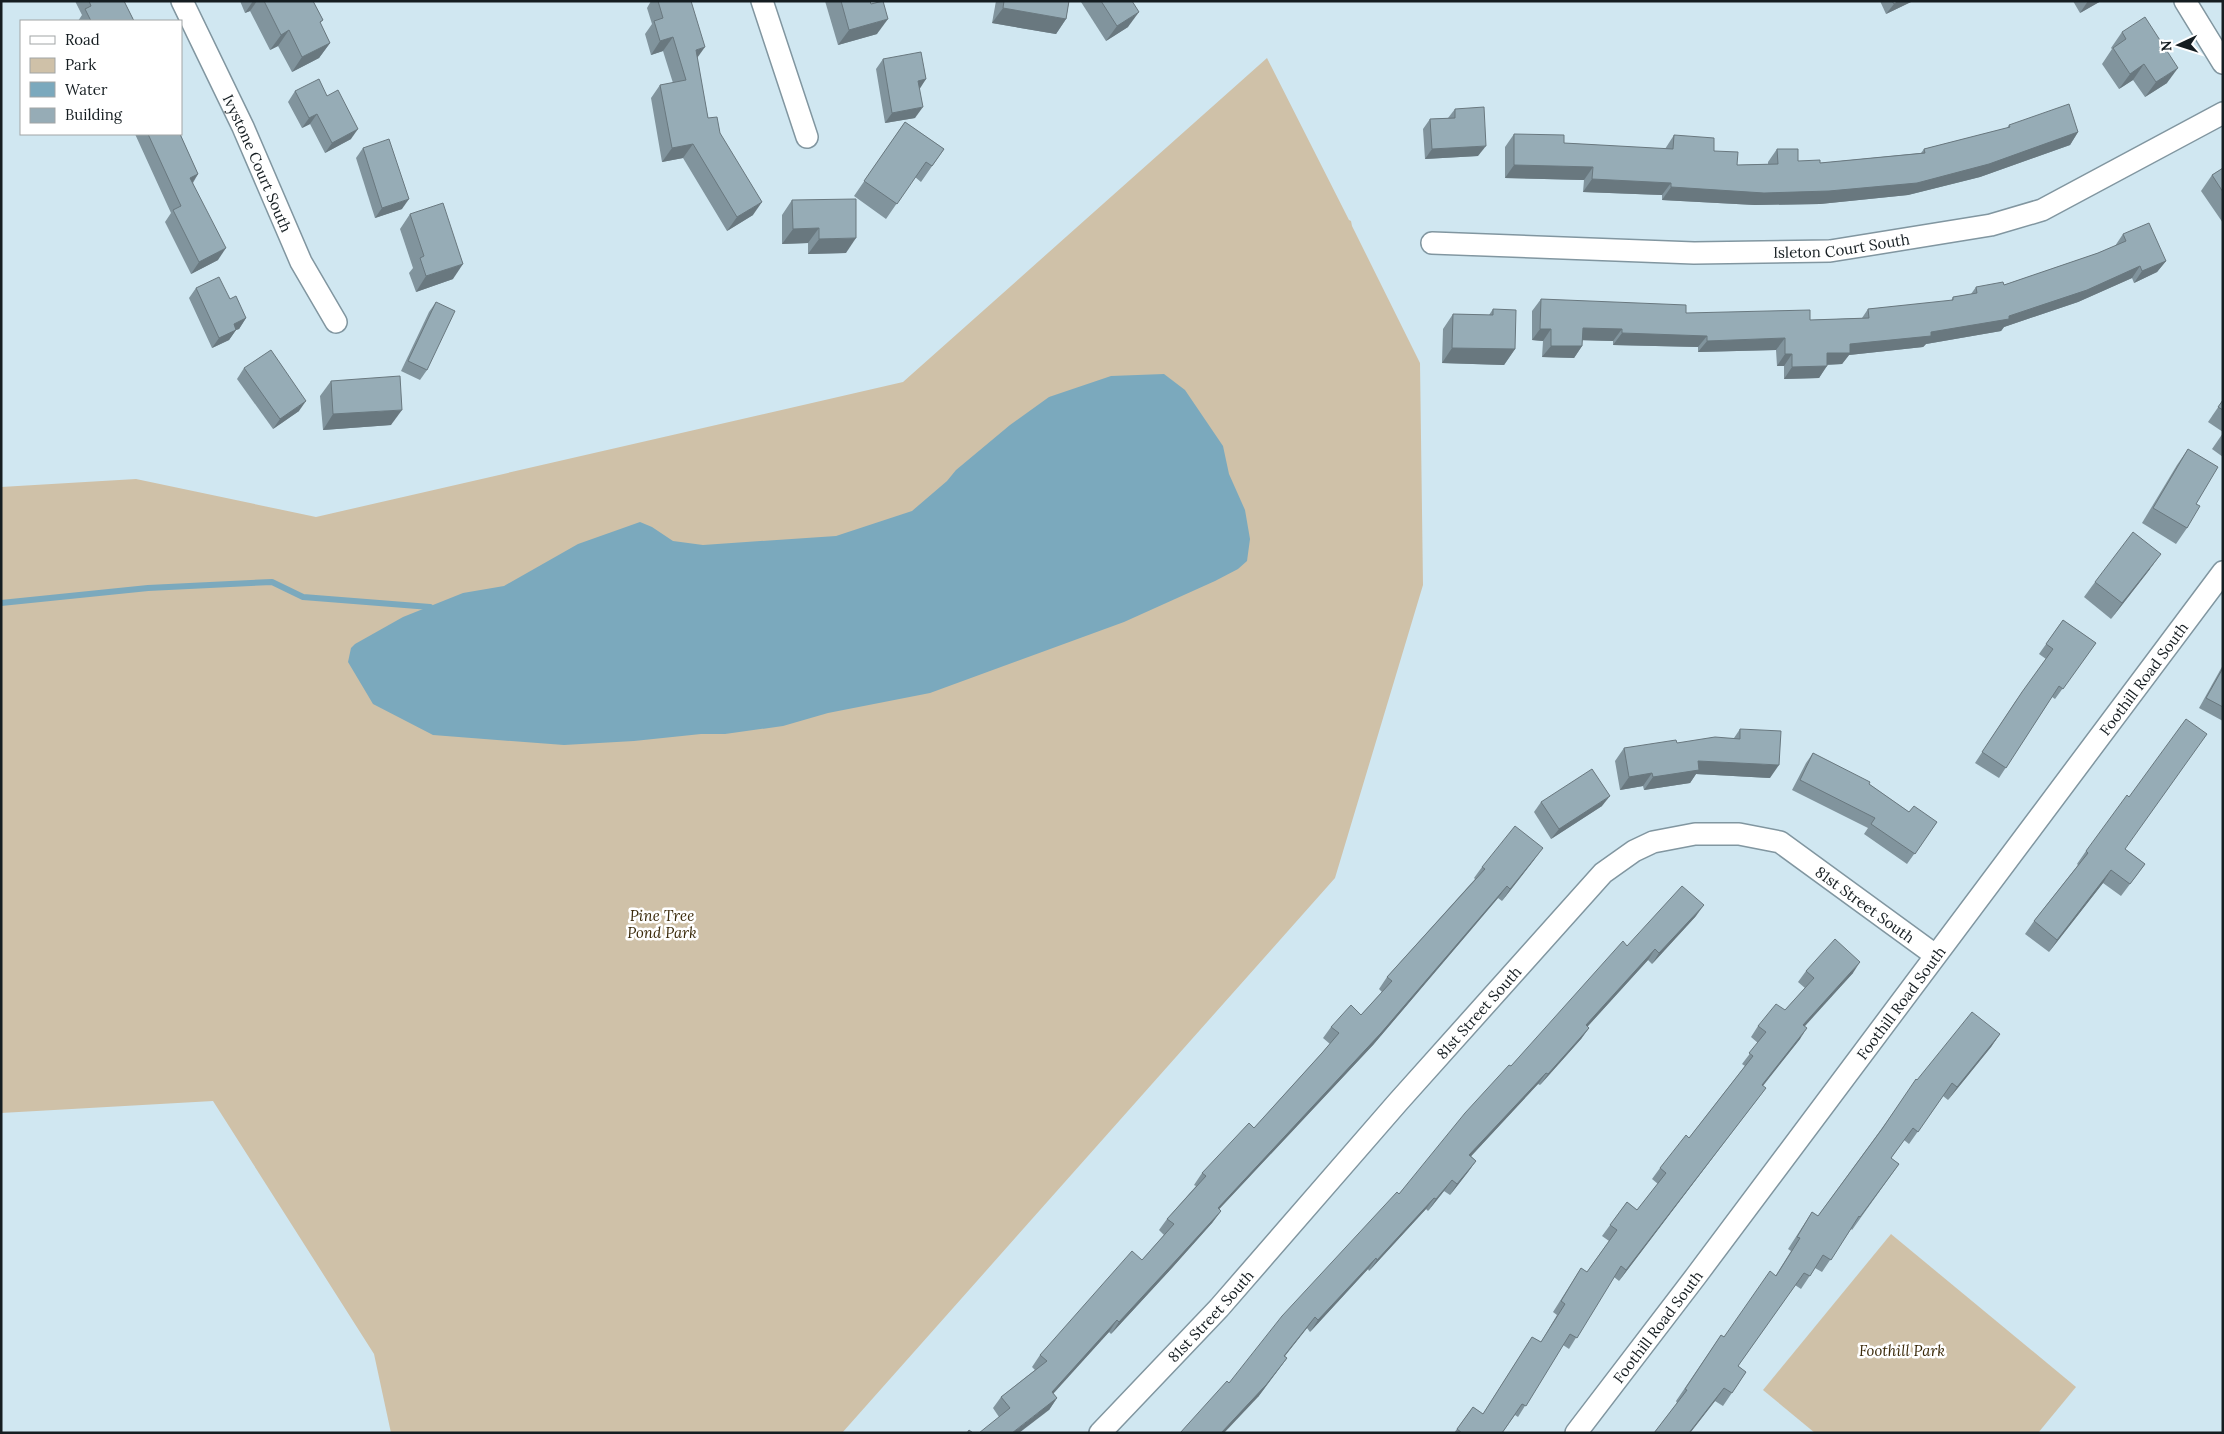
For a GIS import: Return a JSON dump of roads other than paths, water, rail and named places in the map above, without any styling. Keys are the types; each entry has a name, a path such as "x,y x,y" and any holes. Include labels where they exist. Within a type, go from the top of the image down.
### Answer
{"street":[{"name":"Ivystone Court South","path":"182,1 243,127 301,262 336,322"},
{"path":"762,1 807,138"},
{"path":"2185,1 2223,63"},
{"name":"Isleton Court South","path":"1432,243 1694,253 1830,251 1991,225 2042,210 2223,113"},
{"name":"Foothill Road South","path":"1576,1433 1696,1276 2223,572"},
{"name":"81st Street South","path":"1100,1433 1219,1308 1405,1094 1603,872 1634,851 1653,842 1695,834 1739,834 1780,842 1935,955"}],"water":[{"path":"1164,374 1185,390 1223,446 1229,474 1245,510 1250,539 1247,561 1238,569 1215,581 1124,622 930,693 828,713 783,726 725,734 701,734 634,741 564,745 433,735 373,704 348,662 351,648 355,644 403,617 463,593 504,586 578,544 640,522 652,527 673,541 703,545 836,536 912,511 947,481 956,470 1010,425 1049,397 1111,376"}],"waterway":[{"path":"1,603 148,588 272,582 303,597 430,607"}],"park label":[{"name":"Pine Tree Pond Park","path":"662,924"},
{"name":"Foothill Park","path":"1902,1350"}]}
